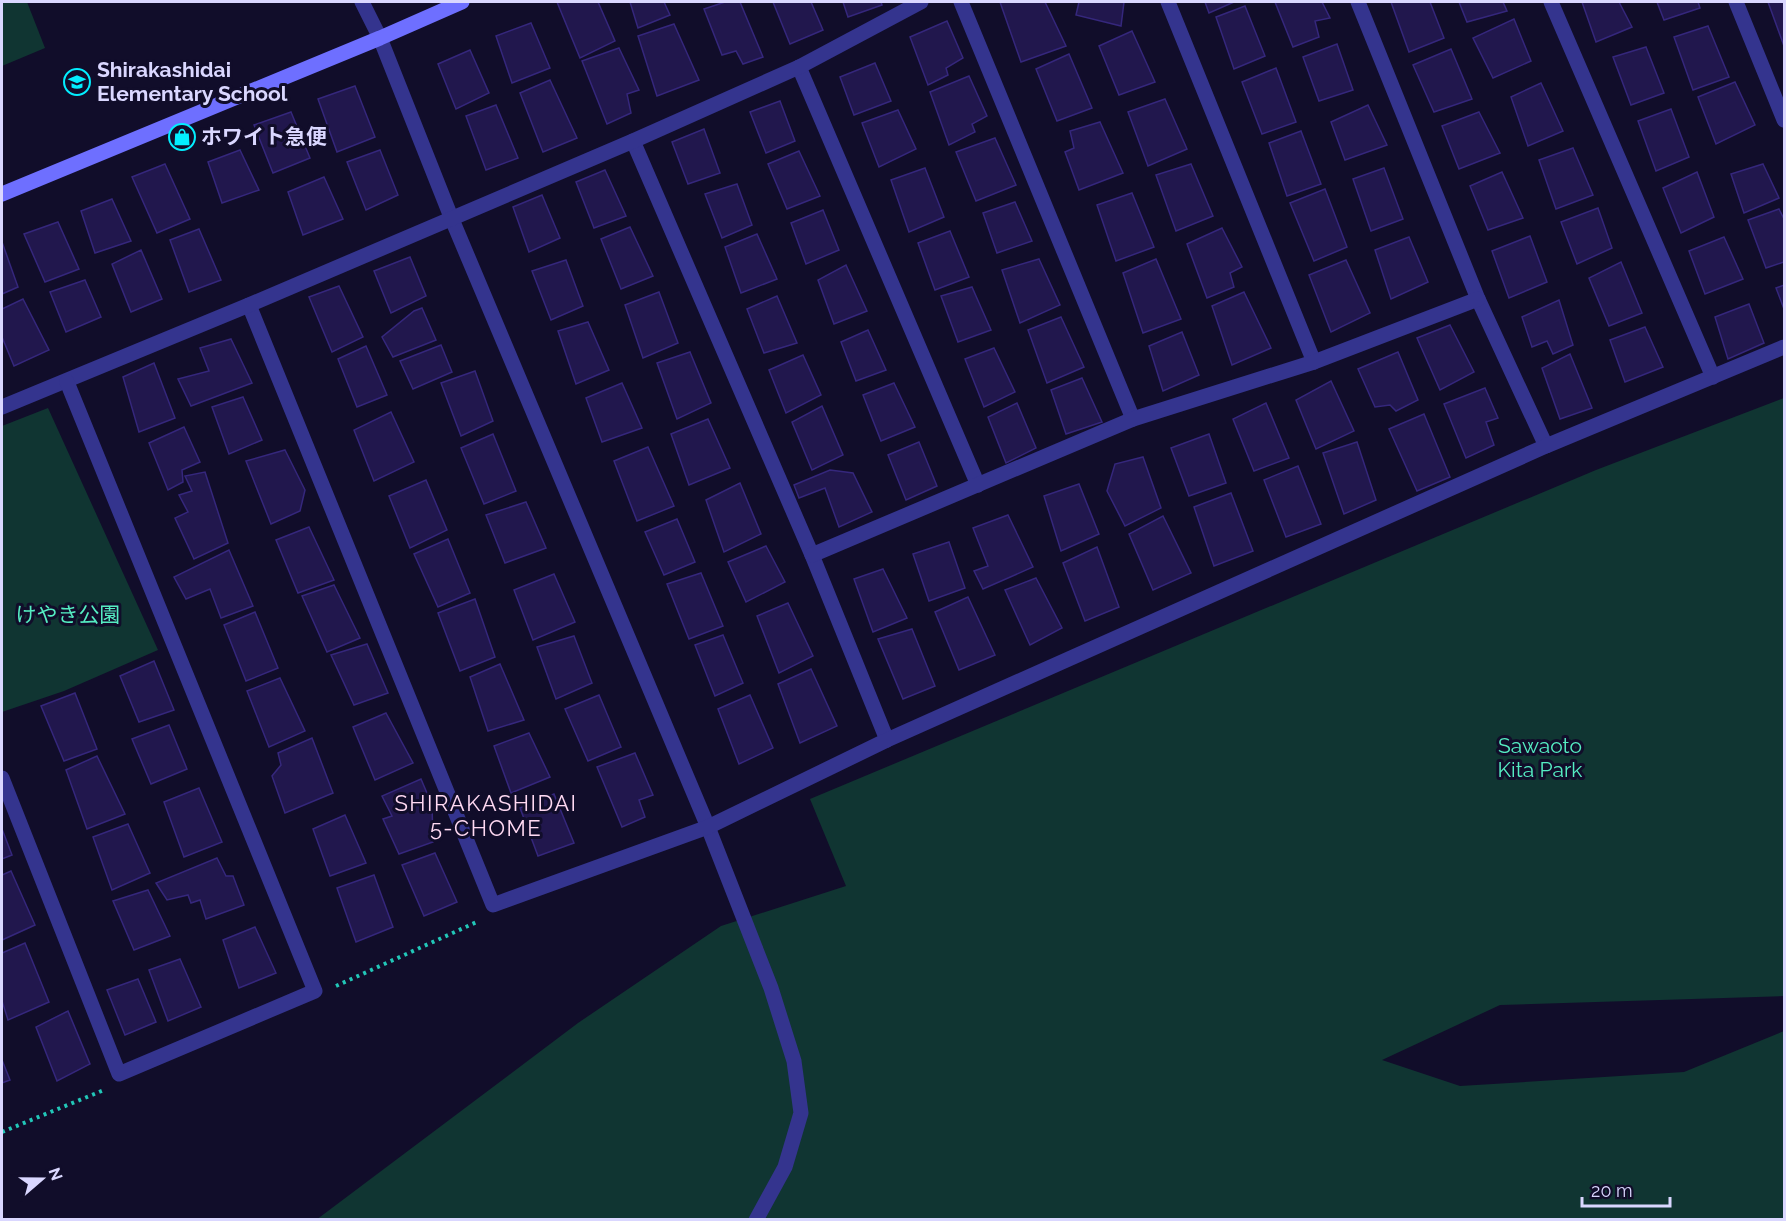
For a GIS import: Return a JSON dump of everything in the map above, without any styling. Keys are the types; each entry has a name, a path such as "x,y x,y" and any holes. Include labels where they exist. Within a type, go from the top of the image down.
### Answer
{"street":[{"path":"362,2 380,38 451,217 708,827 771,988 794,1061 801,1113 785,1167 756,1220"},
{"path":"2,194 462,2"},
{"path":"2,407 67,382 633,141 799,67 921,2"},
{"path":"961,2 1133,419"},
{"path":"1168,2 1314,362"},
{"path":"1358,2 1478,300 1546,446"},
{"path":"1551,2 1713,376"},
{"path":"1736,2 1785,120"},
{"path":"799,67 978,484"},
{"path":"633,141 812,555 887,740"},
{"path":"812,555 1133,419 1314,362 1478,300"},
{"path":"249,305 493,905 708,827 887,740 1546,446 1785,346"},
{"path":"2,778 119,1074 315,991 67,382"}],"path":[{"path":"315,991 342,985 477,924 493,905"},
{"path":"2,1132 103,1091 119,1074"}],"green space":[{"path":"2,2 27,2 45,48 2,66"},
{"name":"Sawaoto Kita Park","path":"1784,398 1784,996 1500,1005 1382,1060 1460,1086 1684,1072 1784,1031 1784,1219 316,1220 578,1023 721,926 846,886 810,799 1596,470"},
{"name":"けやき公園","path":"48,408 158,650 64,691 2,712 2,426"}],"building":[{"path":"557,2 598,2 615,41 580,58"},
{"path":"630,2 664,2 670,15 638,28"},
{"path":"725,2 740,2 763,57 743,64 736,51 722,55 704,9"},
{"path":"773,2 811,2 823,30 790,44"},
{"path":"843,2 881,2 882,5 848,17"},
{"path":"1000,2 1045,2 1066,46 1021,62"},
{"path":"1079,2 1124,2 1121,26 1076,15"},
{"path":"1205,2 1234,2 1209,13"},
{"path":"1275,2 1322,2 1330,18 1315,21 1319,37 1293,47"},
{"path":"1391,2 1430,2 1444,38 1409,52"},
{"path":"1459,2 1503,2 1507,11 1467,22"},
{"path":"1582,2 1619,2 1632,27 1596,42"},
{"path":"1657,2 1698,2 1700,8 1664,20"},
{"path":"1768,2 1784,2 1784,46"},
{"path":"1245,6 1265,56 1234,69 1216,17"},
{"path":"1514,19 1531,61 1493,78 1473,38"},
{"path":"947,21 963,58 946,68 948,75 928,85 910,37"},
{"path":"531,23 550,68 512,83 496,36"},
{"path":"674,24 699,80 657,96 638,36"},
{"path":"1708,26 1729,77 1693,90 1674,37"},
{"path":"1132,31 1155,82 1119,95 1099,46"},
{"path":"1337,44 1353,90 1319,101 1303,57"},
{"path":"1646,47 1664,93 1631,105 1613,57"},
{"path":"619,48 639,90 627,94 631,113 607,124 582,61"},
{"path":"1451,49 1472,99 1434,112 1413,65"},
{"path":"470,50 489,93 456,109 438,64"},
{"path":"1069,54 1092,108 1057,121 1036,69"},
{"path":"875,63 891,101 854,115 840,77"},
{"path":"1276,68 1296,122 1262,134 1242,82"},
{"path":"969,76 987,116 972,124 975,132 949,145 930,92"},
{"path":"550,80 577,138 543,152 520,93"},
{"path":"1735,82 1755,125 1716,144 1698,97"},
{"path":"1541,83 1563,131 1528,146 1511,97"},
{"path":"355,86 375,137 337,152 318,99"},
{"path":"1165,99 1187,149 1148,166 1128,112"},
{"path":"780,101 795,141 766,153 750,112"},
{"path":"496,105 518,158 486,170 466,116"},
{"path":"1368,105 1387,145 1345,160 1331,122"},
{"path":"1671,109 1689,157 1656,171 1638,121"},
{"path":"898,110 916,149 879,167 862,123"},
{"path":"291,112 310,158 273,173 254,125"},
{"path":"1479,112 1500,153 1459,169 1442,126"},
{"path":"1100,122 1123,173 1079,190 1065,152 1074,148 1070,131"},
{"path":"704,129 720,173 688,184 672,142"},
{"path":"1301,131 1321,184 1287,196 1269,143"},
{"path":"995,138 1016,185 976,201 956,152"},
{"path":"1573,148 1593,195 1556,209 1539,160"},
{"path":"240,150 259,190 222,203 208,162"},
{"path":"380,150 398,195 366,210 347,162"},
{"path":"799,151 820,196 787,209 768,164"},
{"path":"165,164 190,219 157,233 132,177"},
{"path":"1191,164 1213,216 1176,231 1156,175"},
{"path":"1763,164 1779,198 1744,213 1731,174"},
{"path":"925,168 944,217 909,232 891,180"},
{"path":"1384,168 1403,219 1371,231 1353,179"},
{"path":"605,170 626,216 594,228 576,182"},
{"path":"1502,172 1523,218 1488,230 1470,186"},
{"path":"1697,172 1714,217 1681,233 1663,188"},
{"path":"324,177 343,219 303,235 288,192"},
{"path":"737,184 752,225 722,238 705,194"},
{"path":"1325,189 1347,247 1314,261 1290,203"},
{"path":"1132,193 1154,247 1116,261 1097,205"},
{"path":"542,195 560,238 529,252 513,207"},
{"path":"112,199 131,241 95,253 81,211"},
{"path":"1015,202 1032,241 997,253 983,213"},
{"path":"1598,208 1612,248 1577,264 1561,222"},
{"path":"1779,209 1784,219 1784,262 1766,268 1748,220"},
{"path":"823,210 839,250 806,264 791,223"},
{"path":"58,222 79,269 45,282 24,234"},
{"path":"630,227 653,276 621,289 601,239"},
{"path":"1222,228 1242,267 1230,273 1234,287 1207,298 1187,244"},
{"path":"199,229 221,280 189,292 170,240"},
{"path":"950,231 969,277 935,290 918,243"},
{"path":"757,234 777,279 741,293 725,247"},
{"path":"1530,236 1547,282 1509,298 1492,251"},
{"path":"1409,237 1428,282 1391,299 1375,250"},
{"path":"1724,237 1743,279 1705,294 1689,251"},
{"path":"2,242 18,287 2,294"},
{"path":"141,250 162,299 131,312 112,264"},
{"path":"410,257 426,296 391,313 374,271"},
{"path":"1039,259 1060,305 1020,323 1002,270"},
{"path":"1156,259 1181,319 1143,333 1123,273"},
{"path":"566,260 583,306 551,320 532,271"},
{"path":"1346,260 1370,313 1331,332 1309,275"},
{"path":"1621,262 1642,313 1609,326 1589,278"},
{"path":"846,265 867,311 834,324 818,280"},
{"path":"85,280 101,317 66,332 50,292"},
{"path":"1784,285 1784,309 1776,288"},
{"path":"339,286 363,337 332,352 309,297"},
{"path":"972,287 991,330 958,342 941,296"},
{"path":"659,292 678,343 643,358 625,305"},
{"path":"1244,292 1271,348 1232,365 1212,306"},
{"path":"777,296 797,343 764,353 747,309"},
{"path":"23,299 49,350 14,366 2,337 2,309"},
{"path":"1559,300 1573,345 1553,354 1547,341 1532,347 1522,317"},
{"path":"1749,304 1764,343 1728,359 1715,317"},
{"path":"422,308 436,340 393,357 382,337 414,311"},
{"path":"1061,317 1084,367 1047,383 1028,330"},
{"path":"588,322 609,370 576,384 558,331"},
{"path":"1450,325 1474,372 1440,390 1417,338"},
{"path":"1645,327 1663,367 1625,382 1610,340"},
{"path":"868,330 886,370 856,381 841,342"},
{"path":"1182,332 1199,375 1163,391 1149,346"},
{"path":"231,339 252,383 191,406 178,379 209,371 200,348"},
{"path":"441,345 452,372 413,389 400,361"},
{"path":"366,346 387,395 357,407 338,359"},
{"path":"994,348 1015,392 984,407 965,359"},
{"path":"690,352 711,403 677,419 657,363"},
{"path":"1398,352 1418,400 1396,411 1390,405 1375,407 1358,369"},
{"path":"1570,354 1592,408 1560,419 1542,368"},
{"path":"803,355 821,395 786,413 769,370"},
{"path":"154,363 175,418 139,432 123,377"},
{"path":"475,371 493,421 461,436 441,383"},
{"path":"1082,378 1102,422 1066,434 1051,390"},
{"path":"1331,381 1354,431 1316,449 1296,400"},
{"path":"622,383 642,428 602,442 586,398"},
{"path":"894,383 915,427 881,441 863,395"},
{"path":"1485,388 1498,418 1486,422 1494,445 1466,458 1444,404"},
{"path":"243,397 262,440 229,454 212,407"},
{"path":"1017,403 1036,448 1006,463 988,417"},
{"path":"1266,403 1289,458 1254,471 1233,419"},
{"path":"822,406 843,455 812,470 792,422"},
{"path":"391,412 414,462 374,481 354,430"},
{"path":"1424,414 1450,477 1417,491 1389,429"},
{"path":"708,419 730,468 689,485 671,434"},
{"path":"184,427 200,462 182,470 183,482 168,490 149,443"},
{"path":"493,434 516,491 484,504 461,448"},
{"path":"1209,434 1226,483 1189,496 1171,448"},
{"path":"919,442 937,486 906,500 888,455"},
{"path":"1357,442 1376,500 1344,514 1323,453"},
{"path":"648,447 674,506 637,521 614,461"},
{"path":"285,450 305,490 300,511 271,524 246,461"},
{"path":"1143,457 1161,508 1125,526 1107,491 1115,464"},
{"path":"1298,466 1321,524 1286,537 1264,480"},
{"path":"830,470 853,473 872,512 839,527 825,488 799,498 794,485"},
{"path":"205,472 228,543 194,559 175,518 188,512 179,495 192,491 185,476"},
{"path":"426,480 447,530 410,548 389,496"},
{"path":"740,483 761,534 724,552 706,500"},
{"path":"1079,484 1099,534 1061,551 1044,496"},
{"path":"1231,493 1253,551 1214,566 1194,507"},
{"path":"526,502 546,548 505,563 486,515"},
{"path":"1008,515 1033,567 983,589 974,571 988,566 973,528"},
{"path":"1163,516 1191,573 1153,590 1129,534"},
{"path":"677,519 695,562 664,575 645,532"},
{"path":"309,527 334,580 298,593 276,540"},
{"path":"448,539 470,593 438,607 414,554"},
{"path":"949,542 965,588 929,601 913,554"},
{"path":"766,546 785,582 746,602 728,562"},
{"path":"1097,547 1119,607 1085,621 1063,563"},
{"path":"229,550 253,606 221,618 210,589 186,599 174,577"},
{"path":"883,569 907,618 873,632 854,579"},
{"path":"701,573 723,626 689,639 667,584"},
{"path":"554,574 575,622 533,640 514,590"},
{"path":"1036,578 1062,628 1030,645 1005,590"},
{"path":"334,585 360,638 327,652 302,596"},
{"path":"968,597 995,655 959,670 935,612"},
{"path":"475,599 495,657 460,671 438,613"},
{"path":"788,603 813,656 779,673 757,616"},
{"path":"255,612 278,668 246,681 224,625"},
{"path":"912,629 935,686 903,699 878,639"},
{"path":"723,635 743,683 715,696 695,645"},
{"path":"574,636 592,683 556,699 537,647"},
{"path":"367,644 388,693 354,705 331,655"},
{"path":"154,661 174,710 139,722 120,676"},
{"path":"500,664 524,720 488,731 470,677"},
{"path":"811,669 837,726 800,743 778,684"},
{"path":"280,678 305,731 269,747 247,691"},
{"path":"75,693 97,749 64,761 41,706"},
{"path":"599,695 621,747 588,761 565,709"},
{"path":"750,695 773,748 739,764 718,709"},
{"path":"386,713 413,763 375,780 353,727"},
{"path":"169,725 187,769 151,784 132,739"},
{"path":"529,733 550,777 511,793 494,746"},
{"path":"312,738 333,793 285,813 272,776 281,765 278,753"},
{"path":"635,753 653,795 639,800 645,817 622,827 597,767"},
{"path":"97,756 125,814 87,829 66,770"},
{"path":"421,779 432,805 433,842 399,854 383,819 392,816 382,796"},
{"path":"199,788 222,842 184,857 164,802"},
{"path":"554,794 574,843 538,856 520,808"},
{"path":"345,815 366,863 330,876 313,829"},
{"path":"128,824 150,873 112,890 93,837"},
{"path":"2,829 12,855 2,859"},
{"path":"435,853 457,902 424,916 402,865"},
{"path":"217,858 226,876 233,876 244,905 206,919 200,900 191,903 188,895 167,900 156,883"},
{"path":"11,871 35,925 2,940 2,875"},
{"path":"374,875 393,927 356,942 337,888"},
{"path":"148,890 170,936 134,950 113,901"},
{"path":"255,927 276,973 239,988 223,940"},
{"path":"25,943 49,1002 8,1020 2,1001 2,953"},
{"path":"180,959 201,1007 168,1021 149,970"},
{"path":"138,979 156,1022 125,1035 107,990"},
{"path":"68,1011 90,1064 57,1081 36,1027"},
{"path":"2,1060 10,1080 2,1083"}],"place":[{"name":"Shirakashidai Elementary School","path":"77,82"},
{"name":"ホワイト急便","path":"182,137"}],"district":[{"name":"SHIRAKASHIDAI 5-CHOME","path":"486,816"}]}
